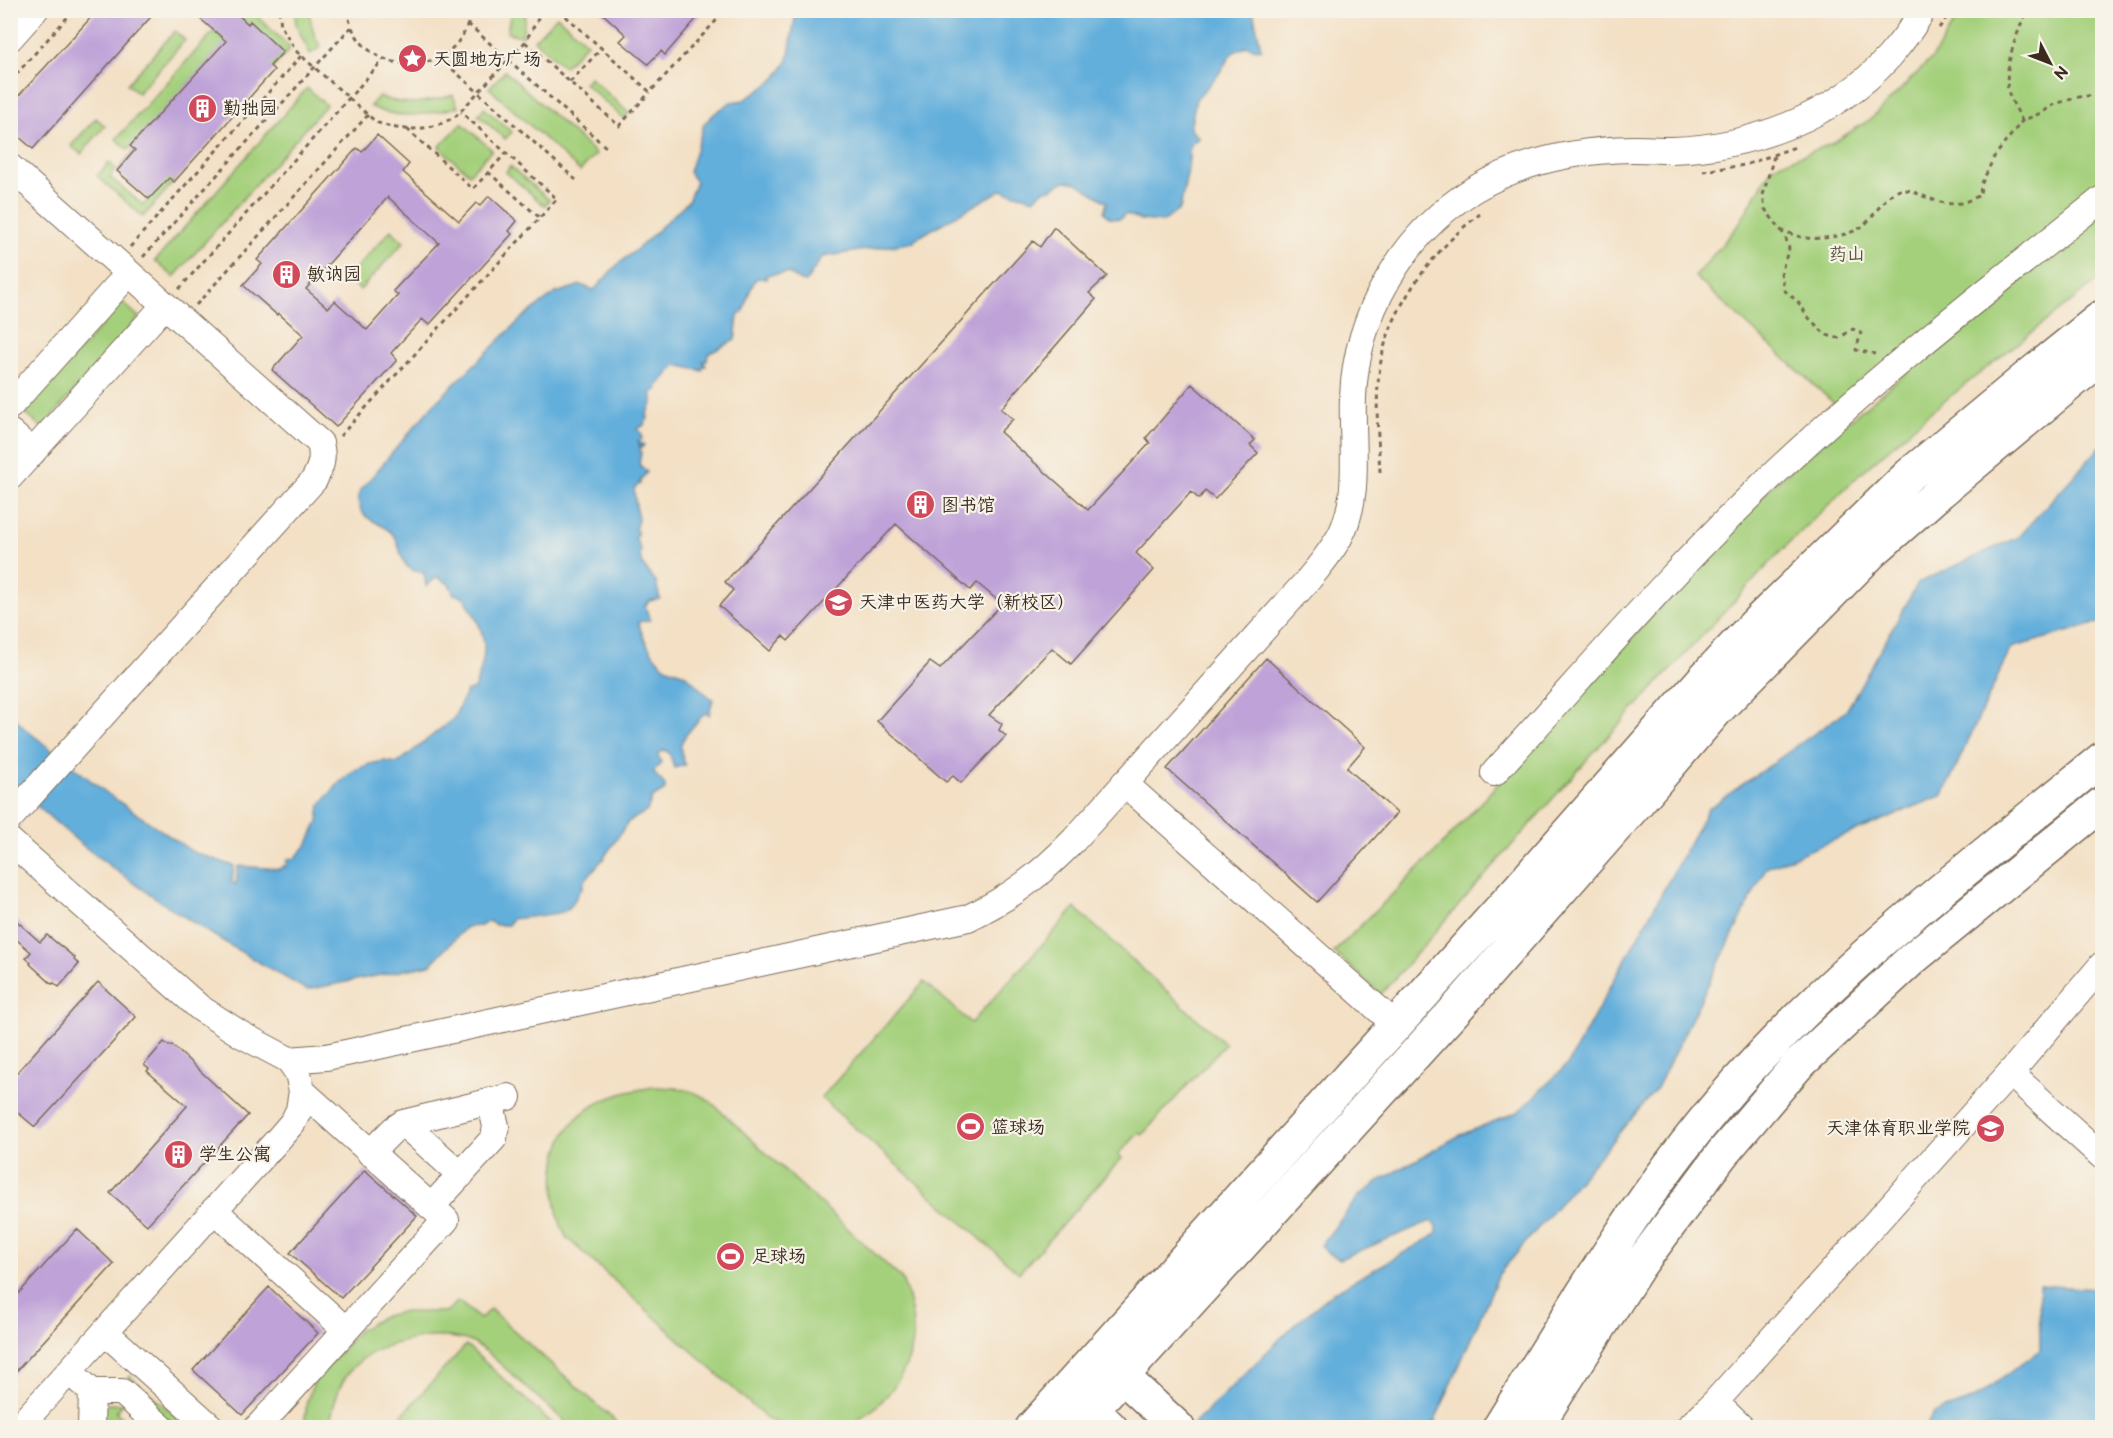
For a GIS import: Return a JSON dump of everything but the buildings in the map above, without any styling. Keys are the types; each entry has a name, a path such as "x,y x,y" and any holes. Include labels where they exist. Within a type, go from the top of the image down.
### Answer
{"main road":[{"path":"1032,1428 1515,893 1707,675 1823,556 1908,476 2103,317"},
{"path":"1092,1421 1122,1376 1458,1007 1716,711 1872,552 2097,360"},
{"path":"1515,893 1716,711"},
{"path":"1499,1428 1610,1248 1718,1104 1754,1064 1821,994 1920,909 2103,759"},
{"path":"1535,1428 1638,1267 1722,1154 1796,1067 1912,959 2103,804"},
{"path":"1122,1376 1172,1423"}],"street":[{"path":"10,38 34,10"},
{"path":"289,1060 346,1053 968,918 997,904 1051,864 1308,580 1340,536 1349,512 1353,481 1353,398 1361,346 1386,281 1404,254 1424,231 1472,191 1497,177 1529,164 1566,155 1598,151 1701,148 1770,133 1843,96 1866,79 1907,36 1923,10"},
{"path":"10,167 320,443 323,455 321,467 314,480 18,810"},
{"path":"1494,773 1687,560 1760,488 1880,378 2103,199"},
{"path":"10,406 129,273"},
{"path":"10,477 165,305"},
{"path":"10,432 33,452"},
{"path":"1124,783 1396,1025"},
{"path":"10,841 200,1008 242,1035 289,1060 298,1073 302,1091 298,1110 292,1122 18,1428"},
{"path":"1853,1013 1920,909"},
{"path":"1688,1428 1715,1402 2010,1073 2103,965"},
{"path":"2010,1073 2103,1156"},
{"path":"257,1428 446,1220 302,1091"},
{"path":"370,1153 403,1123 499,1099 494,1138 431,1207"},
{"path":"403,1123 461,1175"},
{"path":"214,1210 346,1330"},
{"path":"105,1332 212,1428"},
{"path":"71,1373 92,1392 122,1392 162,1428"},
{"path":"91,1428 92,1392"},
{"path":"1715,1402 1742,1428"}],"path":[{"path":"10,81 74,10"},
{"path":"347,10 351,27 363,45 383,60 402,65 417,65 440,57 456,44 468,24 471,10"},
{"path":"279,11 281,26 301,56 376,122 389,128 407,129 443,124 461,112 525,42 543,10"},
{"path":"560,10 650,92"},
{"path":"525,42 619,126 726,10"},
{"path":"1935,34 1952,10"},
{"path":"2022,121 2008,89 2015,42 2028,10"},
{"path":"468,24 606,147"},
{"path":"129,273 351,27"},
{"path":"570,82 602,48"},
{"path":"130,247 301,56"},
{"path":"440,57 576,180"},
{"path":"165,305 383,60"},
{"path":"1780,230 1798,237 1818,239 1854,231 1864,225 1887,199 1905,189 1943,204 1966,203 1980,195 1981,185 1994,157 2022,121 2055,104 2079,97 2103,94"},
{"path":"323,455 557,199 461,112"},
{"path":"195,306 368,115"},
{"path":"407,129 473,189 506,153"},
{"path":"1700,171 1745,165 1800,145"},
{"path":"1774,156 1763,195 1765,209 1785,236 1789,248 1781,273 1784,290 1798,302 1809,318 1826,335 1839,338 1853,328 1861,333 1856,350 1877,355 1880,378"},
{"path":"489,172 540,218"},
{"path":"1380,471 1378,396 1382,356 1397,315 1418,279 1440,252 1467,224 1485,210"}],"green space":[{"name":"勤拙园","path":"235,11 251,11 290,47 289,50 143,217 97,176 109,163 115,168 110,177 143,205 149,199 117,171 214,55 128,150 116,139 214,31 222,38 228,31 232,34"},
{"path":"295,11 309,11 314,34 321,47 310,54 296,25"},
{"path":"511,11 526,11 522,36 507,33"},
{"name":"药山","path":"1961,11 2102,11 2102,191 1838,407 1695,277 1739,224 1773,166 1831,144 1871,119 1933,57"},
{"path":"557,16 587,43 564,67 534,40"},
{"path":"175,31 185,40 138,93 127,84"},
{"path":"505,71 596,154 580,171 489,88"},
{"path":"590,77 629,113 624,119 584,83"},
{"path":"307,88 326,105 174,277 155,261"},
{"path":"453,95 458,107 425,114 402,115 380,111 370,106 379,96 407,103 425,102"},
{"path":"484,108 512,132 505,139 478,115"},
{"path":"96,118 105,126 81,154 71,146"},
{"path":"462,123 492,150 469,174 439,147"},
{"path":"510,166 549,200 545,206 506,172"},
{"path":"2102,207 2102,277 1928,414 1859,475 1781,551 1592,754 1381,994 1334,952 1436,851 1773,485"},
{"path":"391,230 404,242 360,290 347,278"},
{"path":"122,302 139,317 42,428 25,413"},
{"path":"1075,908 1225,1044 1142,1135 1139,1133 1118,1155 1122,1158 1019,1273 821,1098 924,982 971,1023"},
{"name":"足球场","path":"654,1087 684,1090 711,1102 902,1279 913,1325 910,1355 897,1382 888,1394 865,1415 839,1427 821,1429 792,1427 767,1419 566,1237 557,1208 555,1175 561,1144 568,1130 585,1111 603,1100 623,1093"},
{"path":"458,1301 480,1319 490,1309 622,1427 571,1427 478,1346 462,1339 433,1337 386,1347 360,1361 345,1377 338,1391 330,1427 304,1428 307,1401 314,1382 359,1330 385,1316 401,1312 446,1312"},
{"path":"466,1345 556,1427 391,1427"},
{"path":"130,1376 188,1427 172,1427 123,1384"},
{"path":"106,1404 123,1404 116,1412 134,1427 119,1427 110,1419 102,1427 101,1410"}],"water":[{"path":"1251,10 1261,49 1247,46 1232,53 1218,75 1196,99 1190,129 1199,138 1190,145 1180,209 1163,222 1141,220 1126,214 1119,219 1110,218 1104,212 1107,202 1077,183 1065,181 1051,189 1044,190 1034,199 1001,190 915,239 914,242 822,257 806,282 788,273 765,276 767,279 757,278 744,311 738,316 735,340 708,354 707,361 703,361 706,366 702,368 703,371 676,365 657,387 658,389 651,394 653,402 647,414 648,418 643,426 637,429 642,434 642,439 638,441 644,445 642,448 639,445 641,453 639,464 647,472 634,491 638,520 635,537 641,550 642,564 656,582 660,599 649,601 645,606 650,620 638,622 656,658 666,667 686,675 713,699 709,715 706,713 701,717 682,742 681,750 685,765 674,768 666,750 660,752 658,756 661,761 654,773 665,785 665,790 652,798 647,811 628,822 603,859 584,881 582,889 565,911 512,919 508,925 496,925 488,921 481,926 466,927 430,965 307,990 223,941 142,889 80,843 11,782 11,714 24,728 108,794 193,852 234,866 232,883 236,884 238,866 281,869 283,866 286,867 287,860 294,859 307,845 318,822 320,805 340,782 355,770 384,761 398,763 454,718 466,692 474,689 483,663 484,642 477,621 464,597 454,594 449,584 437,577 426,586 424,573 415,571 405,564 394,536 383,526 370,520 361,510 359,492 432,406 523,317 556,293 581,285 594,290 615,267 688,201 696,182 689,172 704,124 731,102 744,100 777,77 788,60 796,11"},
{"path":"2102,445 2102,622 2011,648 1943,795 1766,868 1657,1088 1499,1274 1435,1421 1428,1428 1190,1428 1294,1325 1334,1292 1437,1234 1437,1226 1431,1221 1340,1259 1327,1253 1321,1245 1359,1196 1383,1179 1460,1135 1518,1112 1568,1064 1708,809 1846,711 1918,583 2018,537"},
{"path":"2039,1285 2096,1289 2102,1301 2102,1427 1926,1427 1933,1413 1972,1400 2040,1350"}],"place":[{"name":"天圆地方广场","path":"412,59"},
{"name":"勤拙园","path":"202,108"},
{"name":"敏讷园","path":"286,274"},
{"name":"图书馆","path":"920,505"},
{"name":"天津中医药大学（新校区）","path":"838,602"},
{"name":"篮球场","path":"970,1127"},
{"name":"天津体育职业学院","path":"1991,1128"},
{"name":"学生公寓","path":"178,1154"},
{"name":"足球场","path":"731,1256"}]}
